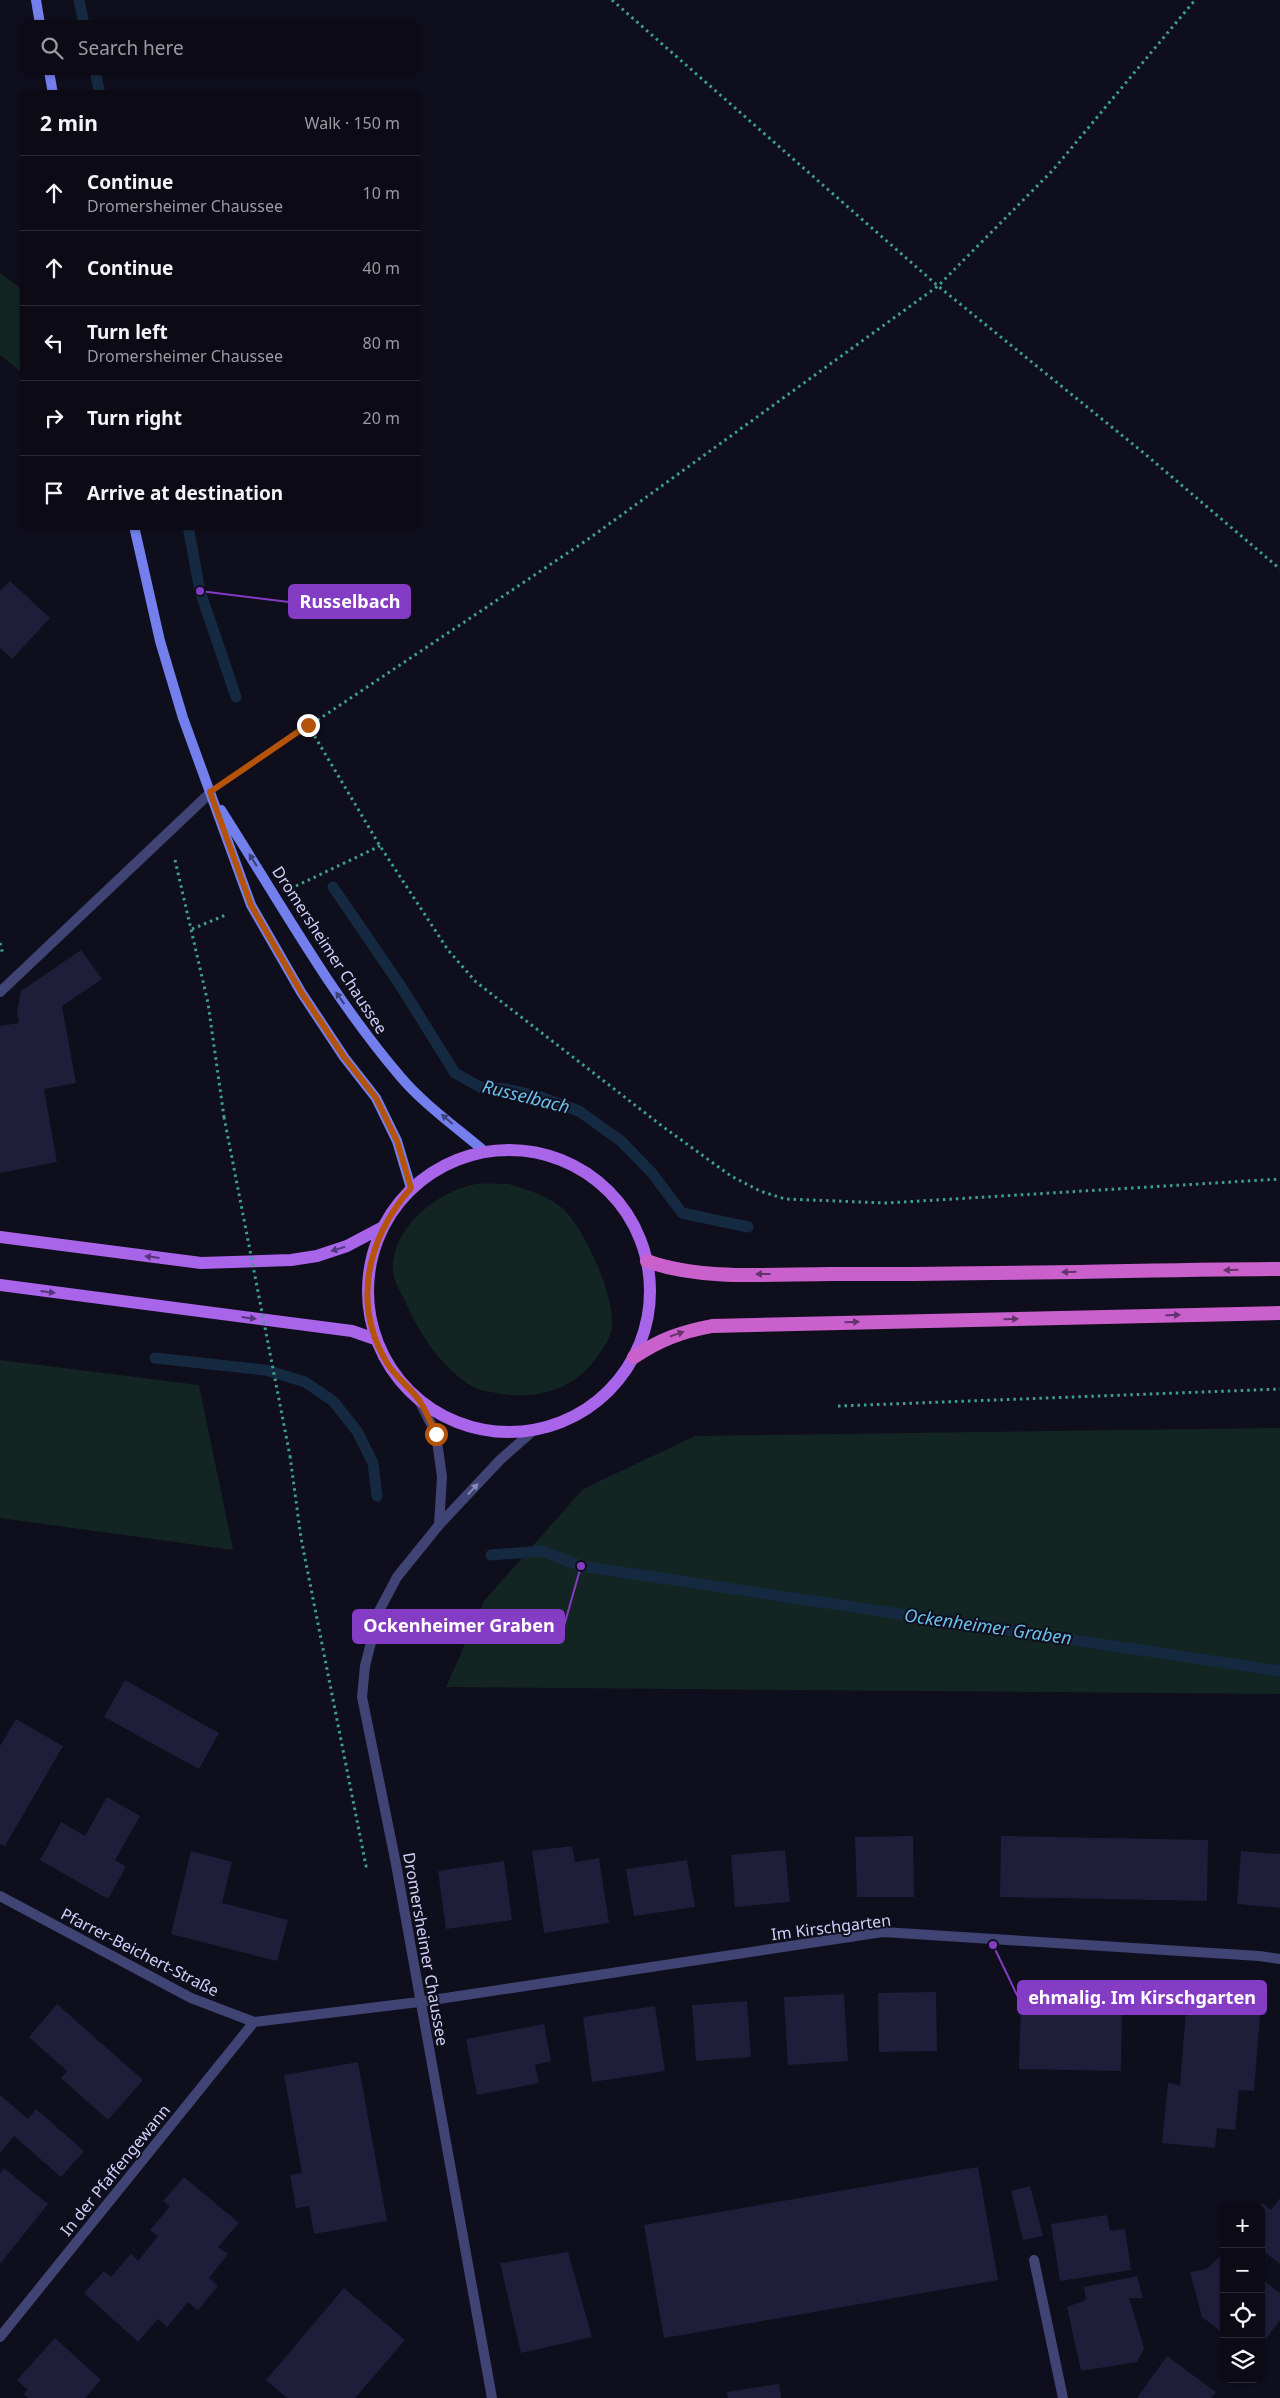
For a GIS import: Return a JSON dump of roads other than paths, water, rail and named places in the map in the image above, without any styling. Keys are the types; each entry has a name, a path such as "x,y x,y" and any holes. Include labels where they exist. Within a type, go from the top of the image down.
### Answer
{"highway":[{"path":"647,1261 657,1265 716,1274 899,1275 1280,1269"},
{"path":"634,1357 658,1342 682,1332 712,1326 1280,1313"}],"main road":[{"path":"36,0 39,20"},
{"path":"50,75 52,90"},
{"name":"Dromersheimer Chaussee","path":"135,530 160,641 183,718 251,905 301,992 344,1057 376,1098 397,1141 411,1188"},
{"name":"Dromersheimer Chaussee","path":"210,792 326,977 400,1077 484,1151"},
{"path":"520,1150 555,1157 587,1173 615,1197 635,1227 647,1261 650,1294 646,1326 634,1357 623,1375 592,1406 554,1425 534,1430 509,1433 462,1425 420,1402 402,1384 392,1370 375,1339 368,1312 367,1283 371,1255 382,1228 394,1207 411,1188 433,1171 457,1158 484,1151 520,1150"},
{"path":"0,1238 201,1263 291,1260 317,1256 347,1246 382,1228"},
{"path":"0,1285 352,1331 375,1339"}],"street":[{"path":"0,992 210,792"},
{"path":"420,1402 436,1434 442,1477 439,1524"},
{"name":"Dromersheimer Chaussee","path":"492,2398 419,2002 396,1864 362,1697 365,1666 379,1611 397,1577 439,1524 500,1460 534,1430"},
{"name":"Pfarrer-Beichert-Straße","path":"0,1896 191,1998 254,2022 419,2002"},
{"name":"Im Kirschgarten","path":"419,2002 884,1932 1259,1956 1280,1959"},
{"name":"In der Pfaffengewann","path":"0,2337 254,2022"},
{"path":"1034,2260 1063,2398"}],"waterway":[{"name":"Russelbach","path":"79,0 83,20"},
{"name":"Russelbach","path":"96,75 99,90"},
{"name":"Russelbach","path":"189,530 200,591 236,697"},
{"name":"Russelbach","path":"333,887 400,985 455,1073 480,1087 506,1089 538,1096 579,1111 621,1141 652,1173 682,1213 748,1227"},
{"name":"Ockenheimer Graben","path":"155,1358 266,1370 305,1382 333,1401 357,1431 373,1463 377,1496"},
{"name":"Ockenheimer Graben","path":"491,1555 542,1551 581,1566 1280,1671"}],"place":[{"name":"Russelbach","path":"200,591"},
{"name":"Ockenheimer Graben","path":"581,1566"},
{"name":"ehmalig. Im Kirschgarten","path":"993,1945"}]}
